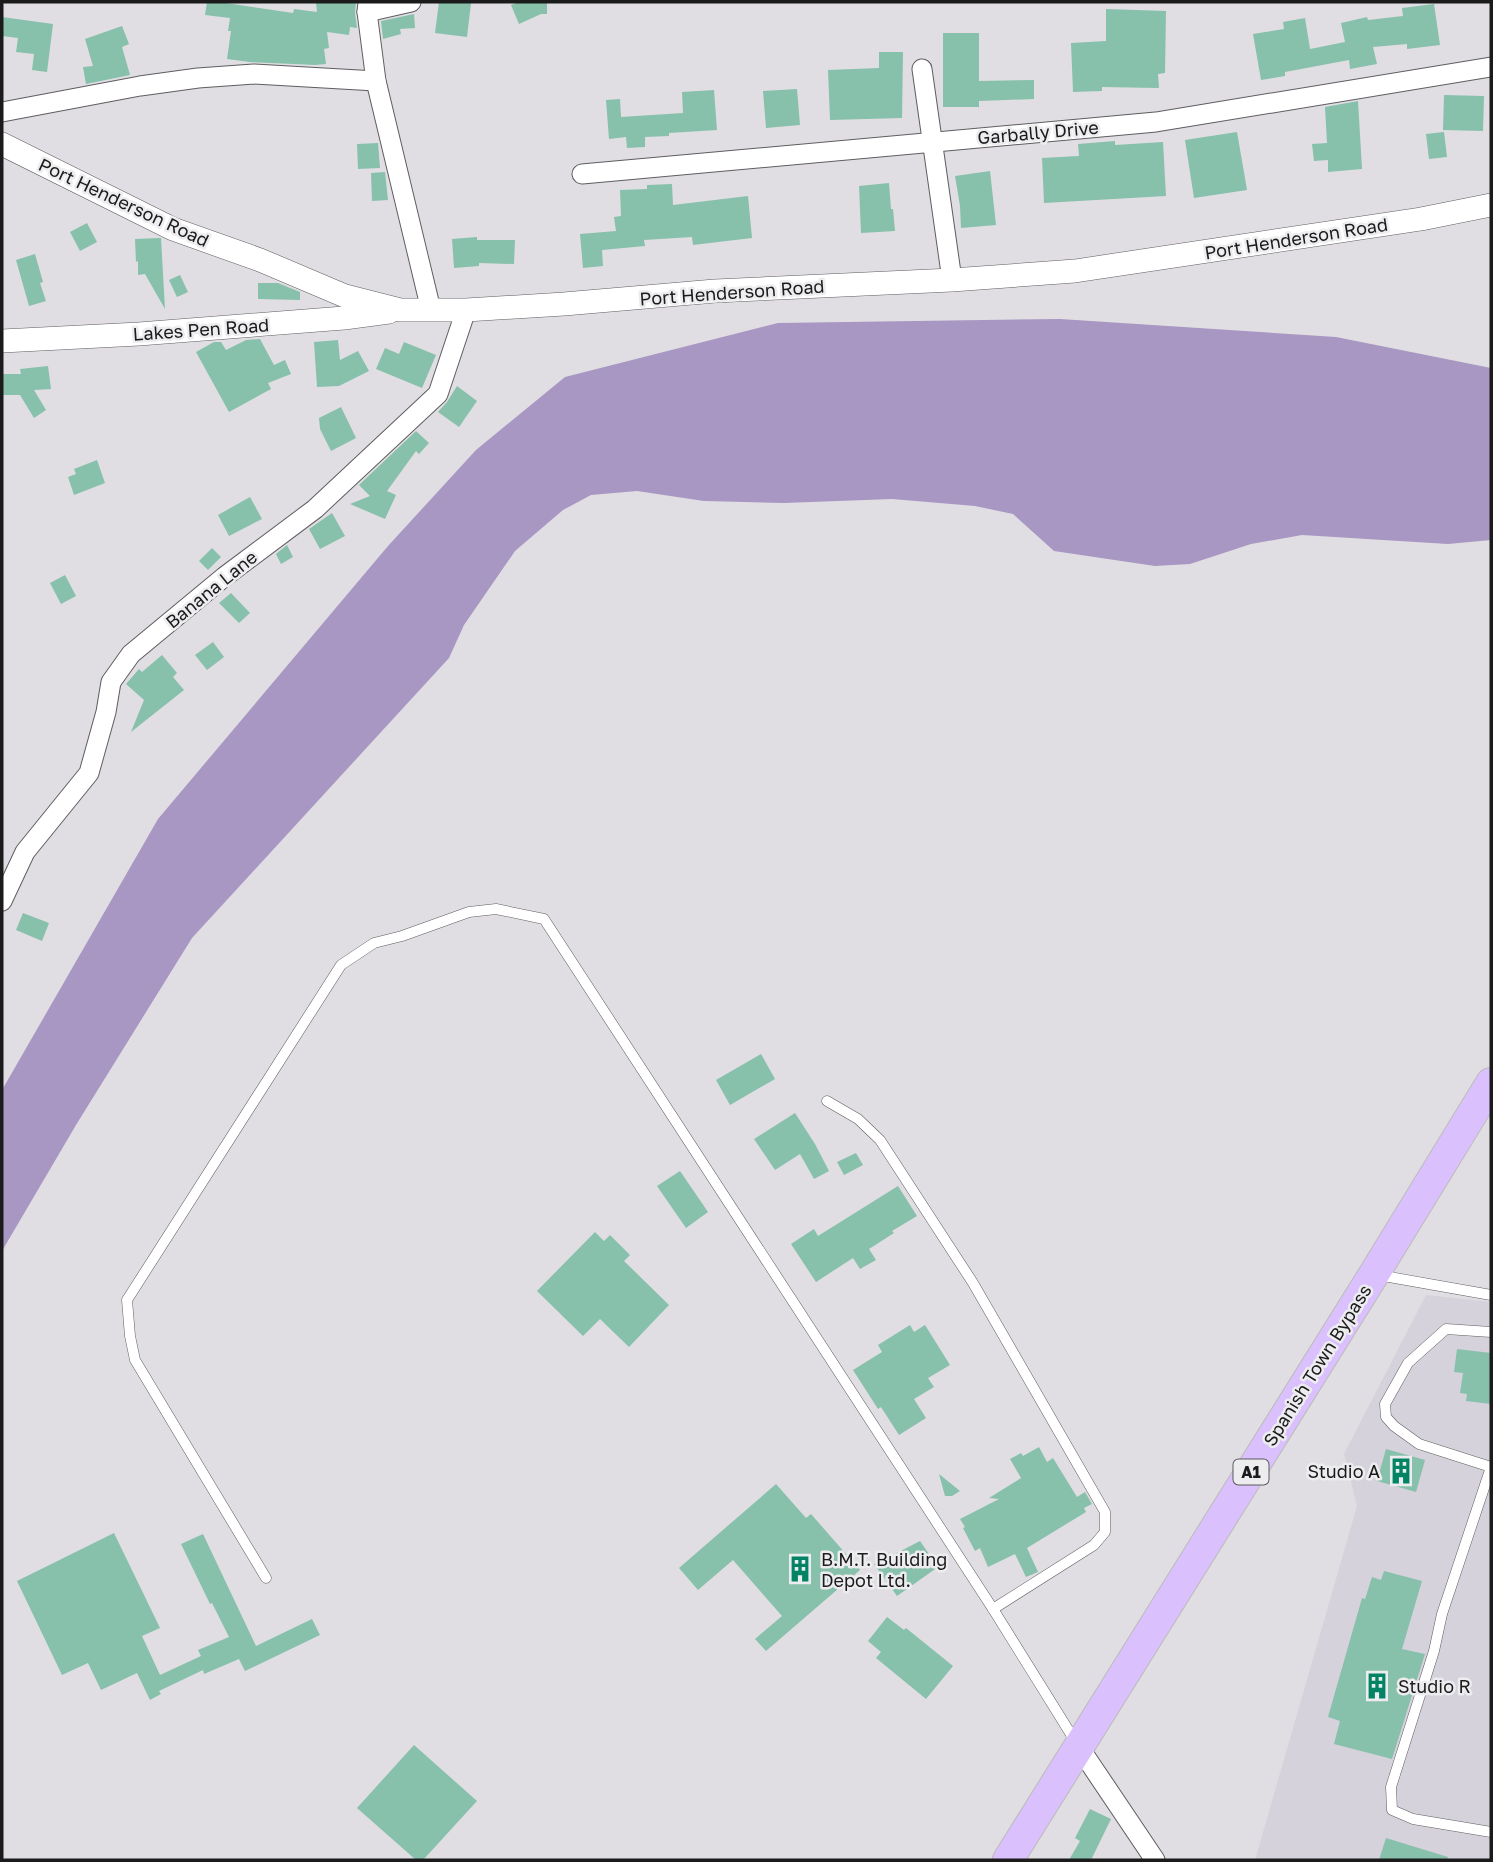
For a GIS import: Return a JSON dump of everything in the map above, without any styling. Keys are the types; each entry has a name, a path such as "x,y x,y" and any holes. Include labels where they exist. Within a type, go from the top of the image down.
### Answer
{"main road":[{"name":"Spanish Town Bypass","path":"1008,1860 1491,1083"}],"street":[{"path":"411,2 367,7 376,81 431,310"},
{"name":"Garbally Drive","path":"582,174 1156,122 1491,67"},
{"path":"922,69 952,280"},
{"path":"2,112 198,78 254,74 376,81"},
{"name":"Port Henderson Road","path":"2,144 173,229 260,260 345,296 400,310 466,310 715,291 952,280 1075,271 1421,219 1491,205"},
{"name":"Lakes Pen Road","path":"2,341 139,334 344,318 400,310"},
{"name":"Banana Lane","path":"2,901 25,852 89,774 106,712 111,682 131,654 223,577 315,509 438,394 466,310"},
{"path":"1079,1747 1155,1860"}],"lane":[{"path":"266,1578 135,1360 127,1300 341,965 374,943 469,912 496,909 544,919 993,1609 1079,1747"},
{"path":"827,1101 858,1119 880,1140 973,1283 1105,1512 1105,1532 1094,1545 993,1609"},
{"path":"1374,1274 1491,1295"},
{"path":"1491,1332 1447,1329 1408,1363 1385,1404 1386,1416 1394,1426 1419,1444 1491,1467 1442,1614 1434,1651 1391,1787 1392,1810 1413,1819 1491,1832"}],"shaded area":[{"path":"1060,319 1336,337 1491,368 1491,540 1448,544 1302,535 1251,544 1190,564 1155,566 1054,551 1013,514 975,506 892,499 784,503 704,501 637,491 591,495 563,510 515,551 464,625 449,658 192,938 76,1125 2,1251 2,1090 158,819 388,546 476,450 565,377 778,323"},
{"path":"1426,1295 1491,1302 1491,1860 1255,1860 1357,1506 1344,1454"}],"building":[{"path":"207,2 226,2 293,13 294,9 317,12 316,2 356,2 357,28 350,27 349,35 327,32 329,48 324,49 326,64 227,59 230,18 205,15"},
{"path":"439,2 471,3 467,37 435,33"},
{"path":"519,2 547,2 547,14 519,24 511,5"},
{"path":"1434,4 1440,45 1407,49 1407,44 1373,47 1377,64 1350,69 1349,60 1285,72 1285,76 1261,80 1253,34 1284,29 1283,22 1305,18 1310,49 1345,42 1341,23 1367,17 1368,20 1403,16 1402,8"},
{"path":"1106,9 1166,11 1165,73 1158,74 1159,88 1102,87 1102,91 1073,92 1071,43 1106,41"},
{"path":"414,14 415,28 400,29 401,34 383,39 381,21"},
{"path":"2,17 53,24 47,72 32,70 34,54 16,52 18,38 2,36"},
{"path":"122,26 129,44 122,47 130,75 86,84 83,67 93,66 85,39"},
{"path":"943,33 979,33 979,81 1034,80 1034,99 979,101 979,107 943,107"},
{"path":"879,52 903,52 902,118 830,120 828,70 879,68"},
{"path":"797,89 800,125 766,128 763,91"},
{"path":"714,90 717,130 645,137 645,147 627,148 626,137 609,139 606,100 620,99 621,117 683,113 682,92"},
{"path":"1444,95 1484,96 1483,131 1443,130"},
{"path":"1358,101 1362,169 1328,172 1328,160 1314,161 1312,144 1327,143 1325,107"},
{"path":"1237,132 1247,190 1194,198 1185,140"},
{"path":"1444,132 1447,157 1429,159 1426,134"},
{"path":"1115,141 1115,145 1163,142 1166,196 1044,203 1042,158 1079,156 1078,144"},
{"path":"378,143 380,168 358,169 357,144"},
{"path":"990,171 996,225 961,228 955,176"},
{"path":"385,172 388,200 372,201 371,173"},
{"path":"889,183 895,231 861,233 859,186"},
{"path":"672,184 673,205 748,196 752,238 693,245 692,237 644,240 645,246 602,250 603,266 583,268 580,234 616,231 614,217 621,216 620,190 647,189 647,185"},
{"path":"87,223 97,242 80,251 70,232"},
{"path":"477,237 477,240 515,240 514,264 479,263 479,266 454,268 452,239"},
{"path":"161,238 165,309 145,274 138,275 138,261 136,262 135,239"},
{"path":"35,254 46,301 29,306 16,260"},
{"path":"180,275 188,292 177,297 169,280"},
{"path":"258,283 278,283 300,292 300,300 258,299"},
{"path":"260,339 274,365 285,360 291,374 268,383 271,389 229,412 196,352 214,342 221,342 226,350 246,340"},
{"path":"338,340 340,360 358,351 369,371 339,386 317,387 314,342"},
{"path":"404,342 436,355 422,388 376,369 385,348 399,354"},
{"path":"48,366 51,389 34,390 46,410 34,418 20,395 2,395 2,374 21,374 20,369"},
{"path":"457,386 477,401 459,427 438,412"},
{"path":"341,407 356,438 331,451 320,429 319,418"},
{"path":"416,431 429,443 419,454 416,451 387,491 396,495 385,519 350,504 370,496 359,485"},
{"path":"97,460 105,483 74,495 68,477 76,474 74,469"},
{"path":"250,497 262,519 229,536 218,515"},
{"path":"332,513 345,536 320,549 309,529"},
{"path":"287,545 293,557 281,564 276,554"},
{"path":"212,548 221,557 208,570 199,561"},
{"path":"65,575 76,596 61,604 50,583"},
{"path":"231,593 250,613 239,623 219,603"},
{"path":"213,642 224,657 207,670 195,655"},
{"path":"162,655 177,673 173,677 184,690 131,732 144,700 126,684 139,669 142,672"},
{"path":"23,913 49,923 42,941 16,930"},
{"path":"761,1054 775,1079 730,1105 716,1080"},
{"path":"795,1113 829,1171 814,1179 800,1154 775,1170 754,1139"},
{"path":"856,1153 863,1165 844,1175 837,1162"},
{"path":"680,1171 708,1212 686,1228 657,1186"},
{"path":"898,1186 917,1216 869,1249 876,1260 860,1269 853,1258 816,1282 791,1244 814,1229 818,1236"},
{"path":"595,1232 604,1241 610,1235 630,1255 624,1261 669,1305 629,1347 600,1319 583,1336 537,1291"},
{"path":"910,1325 914,1332 925,1325 950,1365 928,1378 934,1387 914,1399 926,1418 899,1435 881,1407 878,1409 853,1370 882,1352 878,1345"},
{"path":"1457,1349 1491,1353 1491,1404 1466,1401 1467,1394 1460,1393 1463,1373 1454,1372"},
{"path":"1039,1447 1047,1462 1053,1458 1077,1497 1085,1492 1092,1504 1084,1508 1086,1512 1027,1548 1038,1572 1026,1577 1015,1554 988,1567 980,1548 975,1551 960,1519 999,1499 989,1498 1021,1478 1010,1459 1021,1453 1023,1456"},
{"name":"Studio A","path":"1386,1449 1425,1460 1416,1492 1377,1481"},
{"path":"939,1474 960,1491 952,1496 945,1496"},
{"name":"B.M.T. Building Depot Ltd.","path":"776,1484 806,1518 811,1514 860,1570 766,1651 755,1639 782,1616 733,1560 698,1590 679,1568"},
{"path":"114,1533 160,1628 142,1636 160,1675 201,1656 198,1650 229,1637 181,1544 203,1534 256,1646 312,1619 320,1635 245,1671 239,1659 204,1674 203,1670 159,1691 161,1694 150,1700 137,1673 101,1690 88,1663 62,1675 17,1581"},
{"path":"920,1541 938,1567 897,1596 874,1564 889,1553 891,1556"},
{"name":"Studio R","path":"1384,1571 1422,1581 1402,1649 1425,1654 1392,1759 1334,1744 1340,1721 1328,1717 1362,1598 1365,1599 1372,1577 1381,1580"},
{"path":"887,1617 904,1630 906,1628 953,1666 926,1699 876,1658 881,1652 868,1641"},
{"path":"414,1745 477,1801 423,1860 416,1860 357,1808"},
{"path":"1090,1809 1111,1819 1091,1860 1069,1860 1080,1841 1075,1838"},
{"path":"1386,1838 1448,1857 1447,1860 1379,1860"}],"place":[{"name":"Studio A","path":"1401,1471"},
{"name":"B.M.T. Building Depot Ltd.","path":"800,1569"},
{"name":"Studio R","path":"1377,1686"}]}
